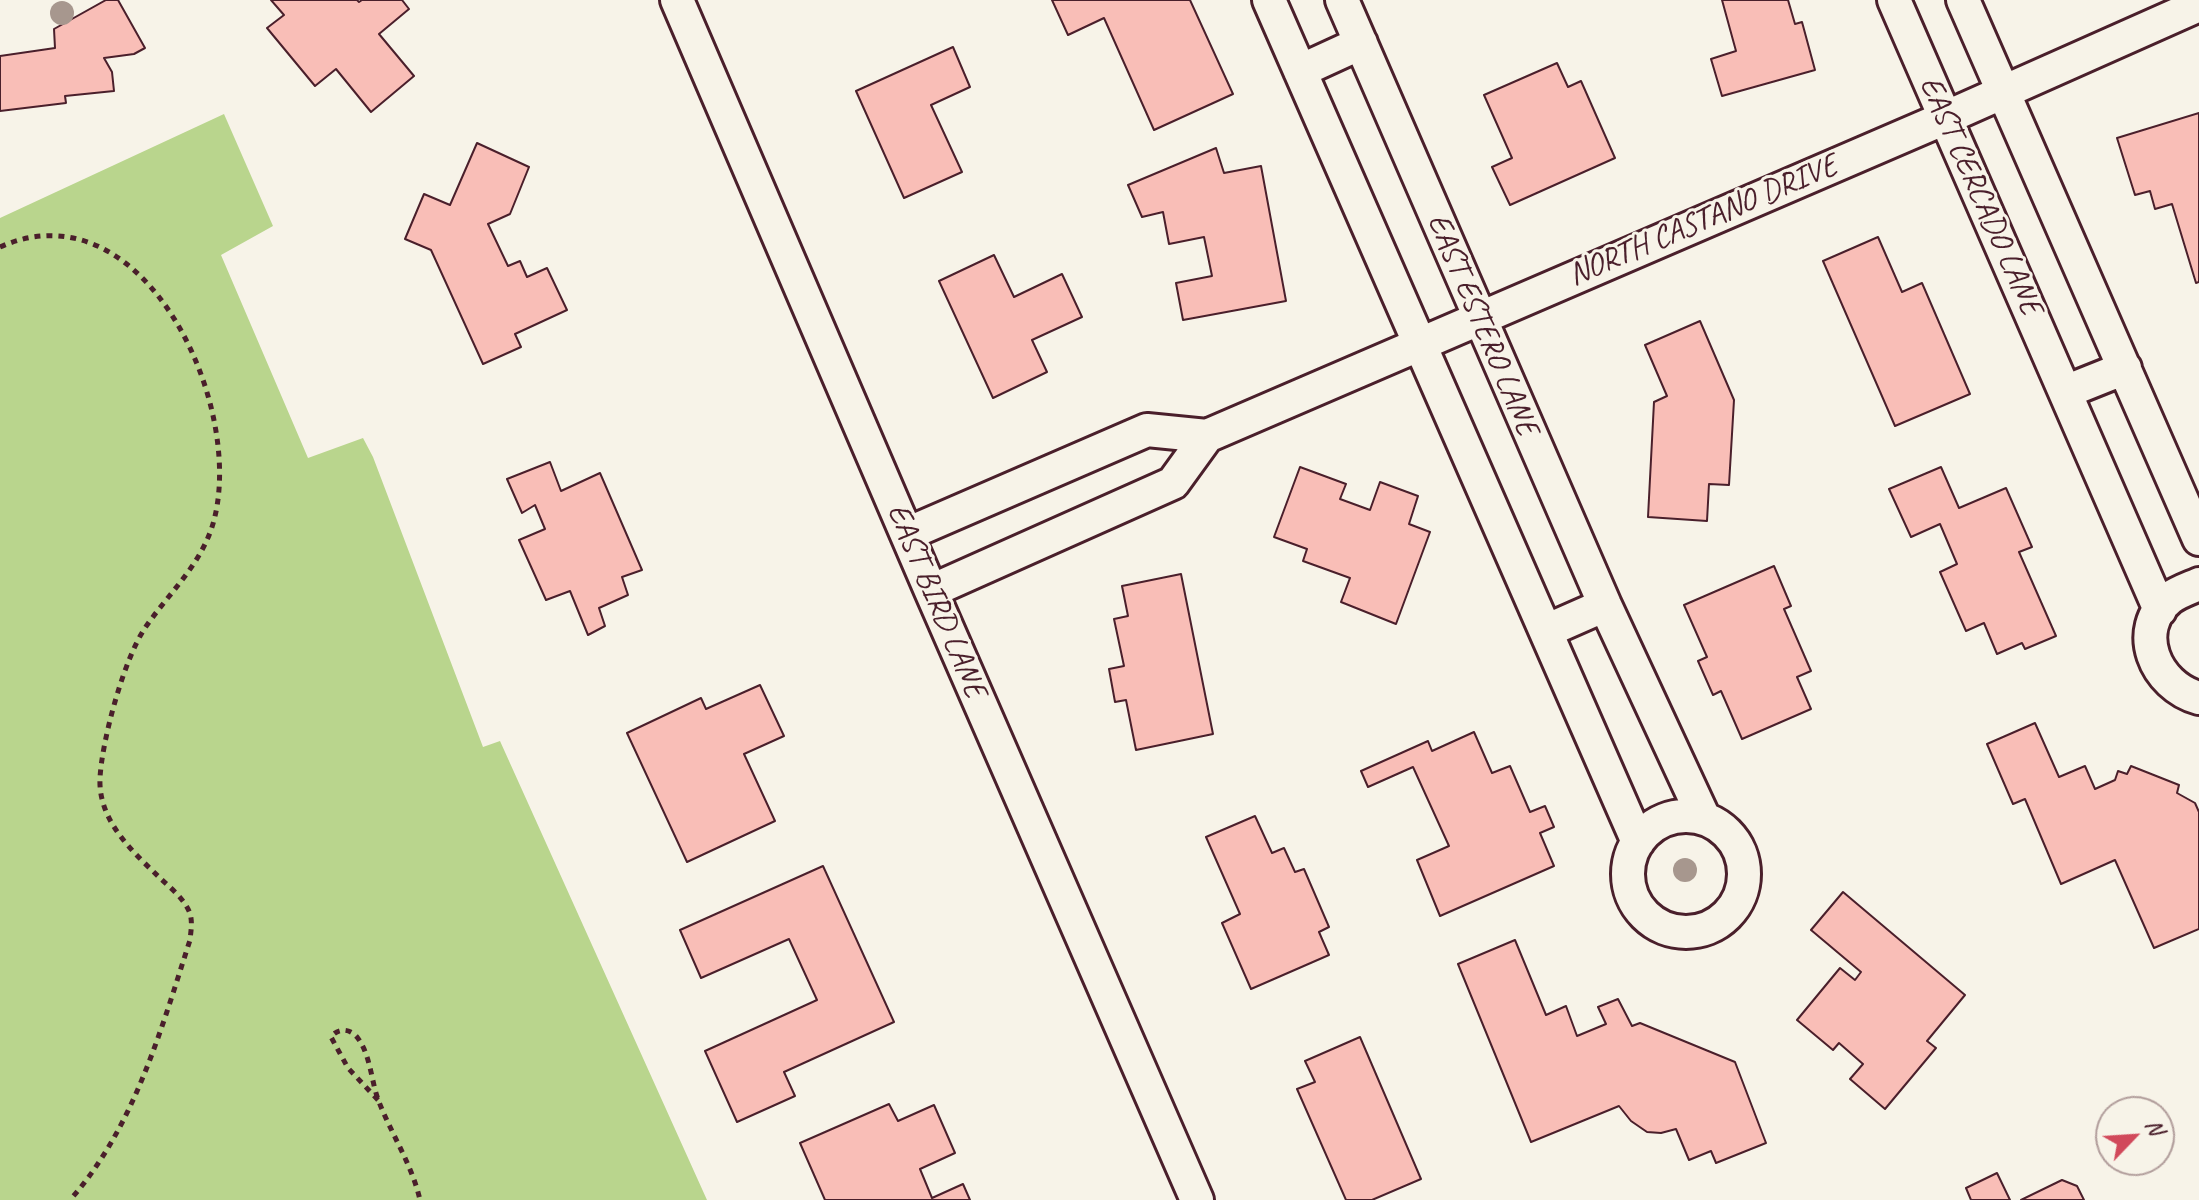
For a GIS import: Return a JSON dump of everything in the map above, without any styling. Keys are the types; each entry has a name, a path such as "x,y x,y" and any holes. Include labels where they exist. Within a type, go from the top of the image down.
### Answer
{"street":[{"name":"EAST BIRD LANE","path":"677,0 1197,1200"},
{"name":"EAST ESTERO LANE","path":"1269,0 1638,842"},
{"name":"EAST ESTERO LANE","path":"1342,0 1605,605 1704,818"},
{"name":"EAST CERCADO LANE","path":"1894,0 2160,610"},
{"name":"EAST CERCADO LANE","path":"1963,0 2199,539"},
{"name":"NORTH CASTANO DRIVE","path":"907,534 1147,430 1207,436 1945,118 2199,5"},
{"path":"1300,71 1361,43"},
{"path":"2065,392 2125,368"},
{"path":"931,591 1173,483 1207,436"},
{"path":"2199,584 2171,597 2160,610 2153,626 2151,642 2154,661 2165,680 2185,694 2199,698"},
{"path":"1546,631 1605,605"},
{"path":"1689,816 1704,818 1721,827 1734,841 1742,859 1744,878 1740,896 1729,913 1705,928 1677,931 1659,925 1643,913 1633,897 1629,879 1630,859 1638,842 1660,822 1689,816"}],"path":[{"path":"0,247 38,237 79,241 112,256 153,288 182,330 197,364 212,412 219,456 220,483 212,528 200,555 144,630 130,654 120,684 100,776 100,793 114,827 137,857 176,893 190,913 190,940 150,1059 130,1105 99,1163 70,1200"},
{"path":"378,1100 339,1055 331,1037 337,1031 349,1031 358,1039 378,1100 420,1200"}],"green space":[{"path":"224,114 273,226 221,255 308,458 363,438 373,457 483,747 500,741 707,1200 0,1200 0,218"}],"building":[{"path":"106,0 118,0 145,48 134,54 104,58 112,72 114,91 65,96 66,103 0,111 0,56 55,48 54,29"},
{"path":"271,0 402,0 409,9 379,34 414,76 371,112 336,69 315,86 267,28 284,15"},
{"path":"1052,0 1190,0 1233,94 1154,130 1104,18 1068,35"},
{"path":"1722,0 1788,0 1795,24 1802,22 1815,70 1722,96 1711,59 1736,51"},
{"path":"953,47 970,87 931,105 962,172 904,198 856,91"},
{"path":"1557,63 1568,87 1581,81 1615,158 1510,205 1492,167 1512,158 1484,95"},
{"path":"2199,113 2199,282 2196,283 2172,204 2155,209 2150,191 2135,195 2117,138"},
{"path":"477,143 529,167 510,214 488,224 508,266 520,261 527,277 547,268 567,310 515,334 521,347 483,364 431,250 405,239 424,194 450,205"},
{"path":"1216,148 1224,173 1261,166 1286,301 1183,320 1176,283 1212,276 1204,237 1169,244 1163,212 1142,217 1128,185"},
{"path":"1878,237 1902,292 1922,283 1970,394 1895,426 1823,261"},
{"path":"994,255 1014,297 1062,274 1082,317 1032,340 1047,372 993,398 939,281"},
{"path":"1700,321 1734,400 1729,485 1709,484 1707,521 1648,517 1654,402 1667,396 1645,345"},
{"path":"550,462 561,491 600,473 642,570 622,577 628,595 599,608 605,626 588,635 570,591 546,600 519,540 545,529 535,505 522,513 507,479"},
{"path":"1300,467 1346,484 1340,499 1370,510 1380,482 1418,496 1409,524 1430,532 1396,624 1341,602 1350,578 1303,561 1307,549 1274,537"},
{"path":"1941,467 1959,508 2006,488 2032,547 2019,552 2056,636 2025,649 2022,643 1997,654 1984,623 1966,631 1940,572 1957,564 1940,524 1911,537 1889,489"},
{"path":"1774,566 1791,606 1784,609 1811,671 1797,677 1811,709 1742,739 1721,691 1713,695 1698,661 1707,657 1684,605"},
{"path":"1181,574 1213,734 1136,750 1126,700 1115,702 1109,669 1124,666 1114,619 1128,616 1122,586"},
{"path":"760,685 784,736 744,754 775,821 687,862 627,733 701,698 706,709"},
{"path":"2035,723 2059,777 2085,766 2095,789 2115,780 2118,771 2127,774 2131,766 2179,785 2177,793 2195,803 2199,812 2199,929 2154,948 2115,860 2061,884 2025,799 2013,804 1987,744"},
{"path":"1474,732 1492,773 1510,766 1530,812 1545,806 1554,827 1540,833 1554,866 1440,916 1417,860 1449,846 1413,767 1368,787 1361,771 1428,741 1432,751"},
{"path":"1255,816 1272,853 1284,848 1295,872 1304,869 1329,927 1319,932 1329,955 1251,989 1222,923 1240,914 1206,837"},
{"path":"823,866 894,1022 784,1072 795,1096 737,1122 705,1051 817,1000 789,939 701,978 680,930"},
{"path":"1843,892 1965,995 1927,1041 1936,1048 1885,1109 1850,1079 1863,1064 1839,1043 1833,1050 1797,1020 1840,968 1855,980 1861,972 1811,930"},
{"path":"1515,940 1546,1015 1566,1006 1577,1036 1606,1024 1598,1007 1618,999 1632,1026 1640,1023 1735,1062 1766,1143 1716,1163 1711,1151 1689,1160 1676,1129 1661,1133 1647,1132 1631,1121 1619,1106 1531,1142 1458,964"},
{"path":"1360,1037 1421,1179 1372,1200 1346,1200 1297,1089 1315,1082 1305,1061"},
{"path":"889,1104 898,1121 934,1105 955,1153 920,1169 932,1198 963,1184 970,1200 825,1200 800,1143"},
{"path":"1997,1173 2010,1200 1971,1200 1966,1188"},
{"path":"2062,1180 2077,1186 2084,1200 2021,1200"}]}
